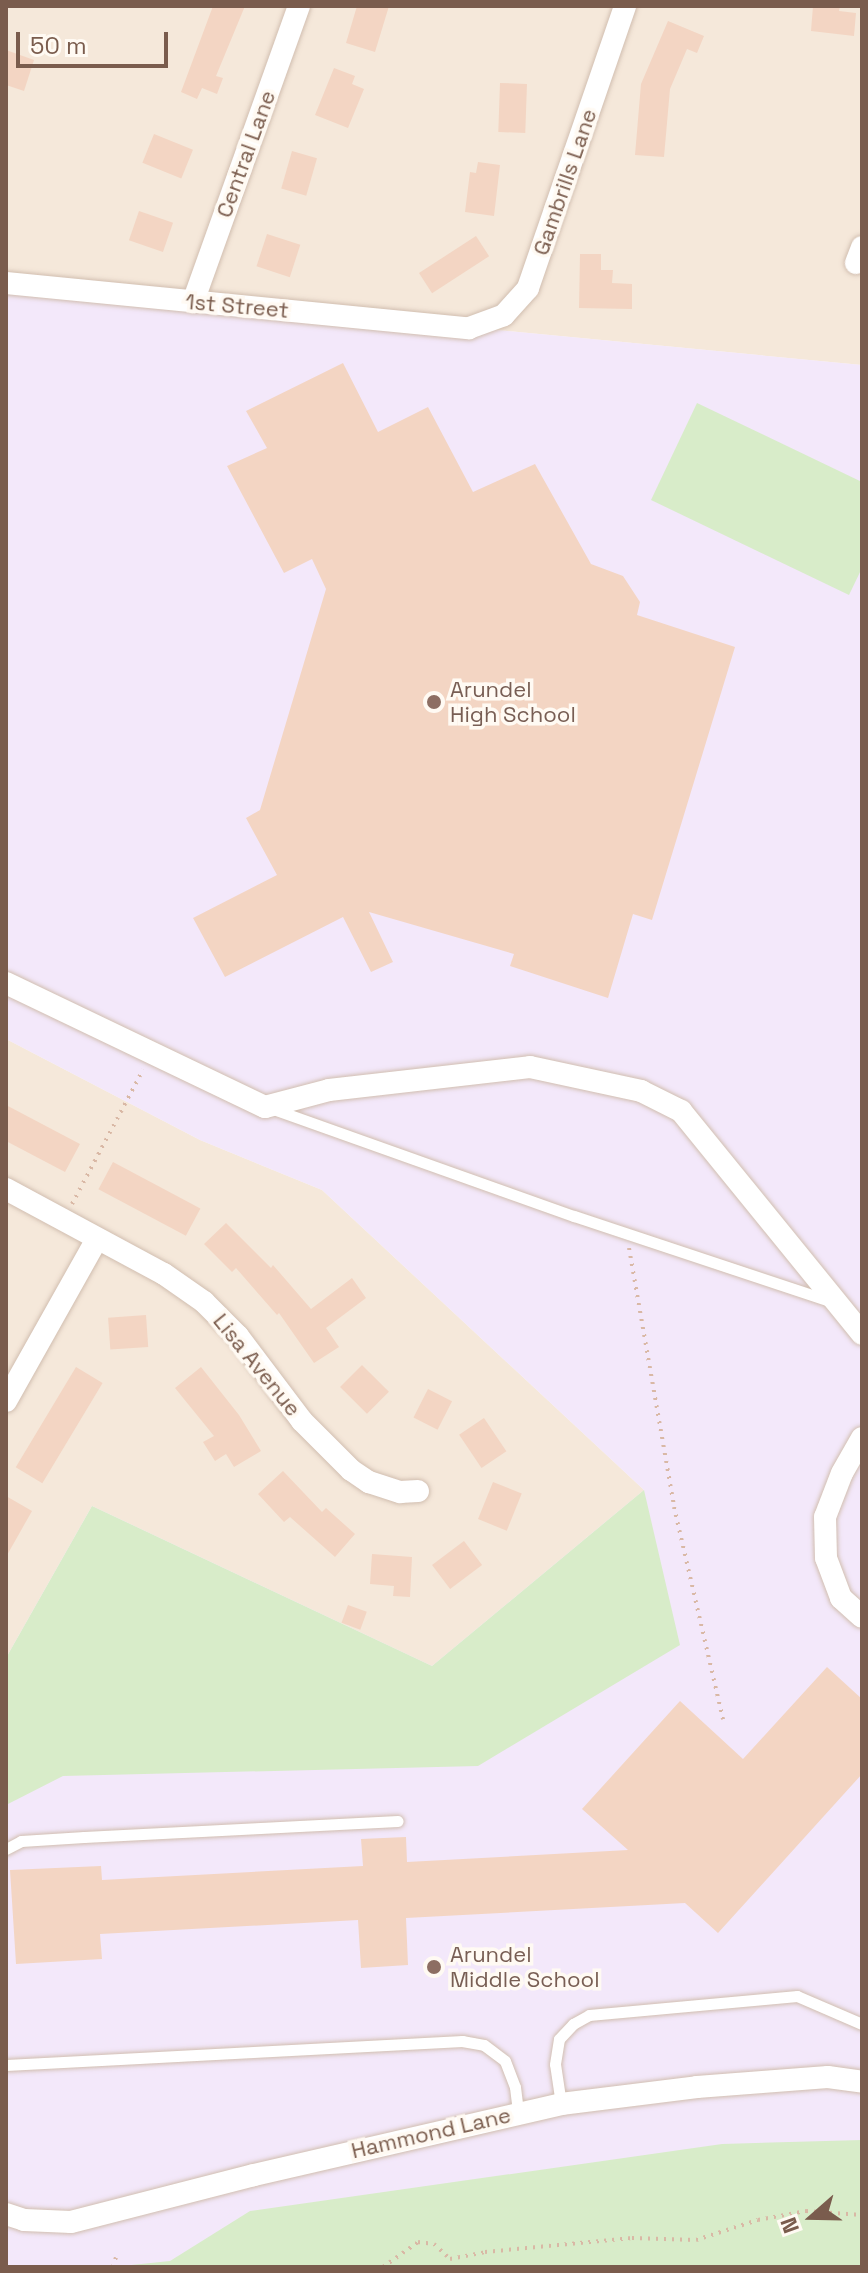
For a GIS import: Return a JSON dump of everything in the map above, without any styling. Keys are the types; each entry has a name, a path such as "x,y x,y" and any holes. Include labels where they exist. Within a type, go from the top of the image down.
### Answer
{"street":[{"name":"Central Lane","path":"193,302 299,6"},
{"name":"Gambrills Lane","path":"469,328 504,315 528,288 625,6"},
{"name":"1st Street","path":"6,283 469,328"},
{"path":"6,983 265,1107 329,1090 530,1067 641,1091 681,1111 862,1334"},
{"name":"Lisa Avenue","path":"6,1189 164,1274 204,1302 238,1336 302,1421 351,1470 369,1482 400,1492 418,1491"},
{"path":"6,1401 97,1239"},
{"path":"862,1438 842,1473 825,1517 826,1558 841,1598 862,1617"},
{"name":"Hammond Lane","path":"6,2214 24,2220 71,2222 561,2104 697,2087 828,2077 862,2082"}],"lane":[{"path":"265,1107 626,1234 838,1304"},
{"path":"6,1849 21,1841 398,1821"},
{"path":"561,2104 555,2064 559,2039 573,2024 589,2015 797,1996 862,2024"},
{"path":"6,2065 462,2041 484,2045 505,2061 515,2087 518,2113"}],"path":[{"path":"63,1220 152,1053"},
{"path":"626,1234 674,1507 723,1719"},
{"path":"383,2267 418,2242 434,2244 450,2259 485,2252 632,2238 696,2240 758,2220 806,2211 862,2215"},
{"path":"113,2267 116,2257"}],"shaded area":[{"path":"6,6 862,6 862,365 6,283"},
{"path":"6,283 862,365 862,2267 6,2267 6,1658 92,1506 432,1666 644,1490 322,1190 200,1140 6,1039"},
{"path":"6,1039 200,1140 322,1190 644,1490 432,1666 92,1506 6,1658"}],"green space":[{"path":"697,403 862,482 862,568 849,595 651,500"},
{"path":"644,1490 680,1645 478,1766 63,1776 6,1805 6,1658 92,1506 432,1666"},
{"path":"862,2140 862,2267 112,2267 170,2261 250,2211 722,2144"}],"building":[{"path":"213,6 245,6 216,76 223,78 217,94 202,88 197,99 181,92"},
{"path":"357,6 389,6 375,52 346,43"},
{"path":"813,6 840,6 839,11 856,13 854,36 811,31"},
{"path":"668,21 704,36 697,53 687,49 670,89 664,157 635,155 641,84"},
{"path":"6,50 34,60 24,91 6,85"},
{"path":"334,68 355,76 352,84 364,89 348,128 315,115"},
{"path":"500,83 527,84 525,133 498,132"},
{"path":"154,134 193,150 181,178 142,163"},
{"path":"292,151 317,158 306,196 281,188"},
{"path":"478,162 500,165 494,216 465,212 470,172 476,173"},
{"path":"139,211 173,223 163,252 129,240"},
{"path":"267,234 300,245 290,277 256,266"},
{"path":"476,236 489,256 432,293 419,273"},
{"path":"580,254 601,254 601,270 613,270 612,283 632,284 632,309 579,308"},
{"name":"Arundel High School","path":"343,363 378,432 428,407 473,492 535,464 591,564 623,576 640,602 637,615 735,647 652,920 633,914 608,998 510,966 514,954 369,912 393,962 371,972 343,917 225,977 193,918 277,875 246,818 260,810 326,589 312,559 284,573 227,466 267,448 246,411"},
{"path":"6,1105 80,1144 65,1172 6,1141"},
{"path":"113,1162 200,1208 186,1236 98,1189"},
{"path":"226,1223 271,1268 273,1265 311,1309 352,1278 366,1298 326,1328 339,1347 314,1363 279,1313 277,1315 236,1268 232,1272 204,1244"},
{"path":"146,1315 148,1347 110,1350 108,1318"},
{"path":"362,1365 389,1392 367,1414 340,1387"},
{"path":"76,1367 103,1383 42,1483 16,1467"},
{"path":"201,1367 239,1415 261,1451 234,1467 226,1454 215,1461 203,1442 214,1436 175,1388"},
{"path":"428,1389 452,1401 438,1430 413,1418"},
{"path":"484,1418 506,1451 481,1468 459,1435"},
{"path":"283,1471 322,1512 326,1508 355,1534 335,1557 290,1517 284,1522 258,1494"},
{"path":"493,1482 522,1494 507,1531 478,1519"},
{"path":"6,1496 32,1511 6,1557"},
{"path":"464,1541 482,1565 450,1589 432,1565"},
{"path":"372,1554 412,1557 410,1597 393,1596 394,1586 370,1584"},
{"path":"348,1605 367,1612 360,1630 342,1623"},
{"name":"Arundel Middle School","path":"827,1667 862,1699 862,1774 718,1933 685,1903 406,1918 408,1965 361,1968 358,1920 100,1934 102,1959 16,1964 10,1870 101,1866 102,1880 363,1866 361,1839 406,1837 407,1862 628,1850 582,1809 680,1701 743,1759"}],"place":[{"name":"Arundel High School","path":"434,702"},
{"name":"Arundel Middle School","path":"434,1967"}]}
